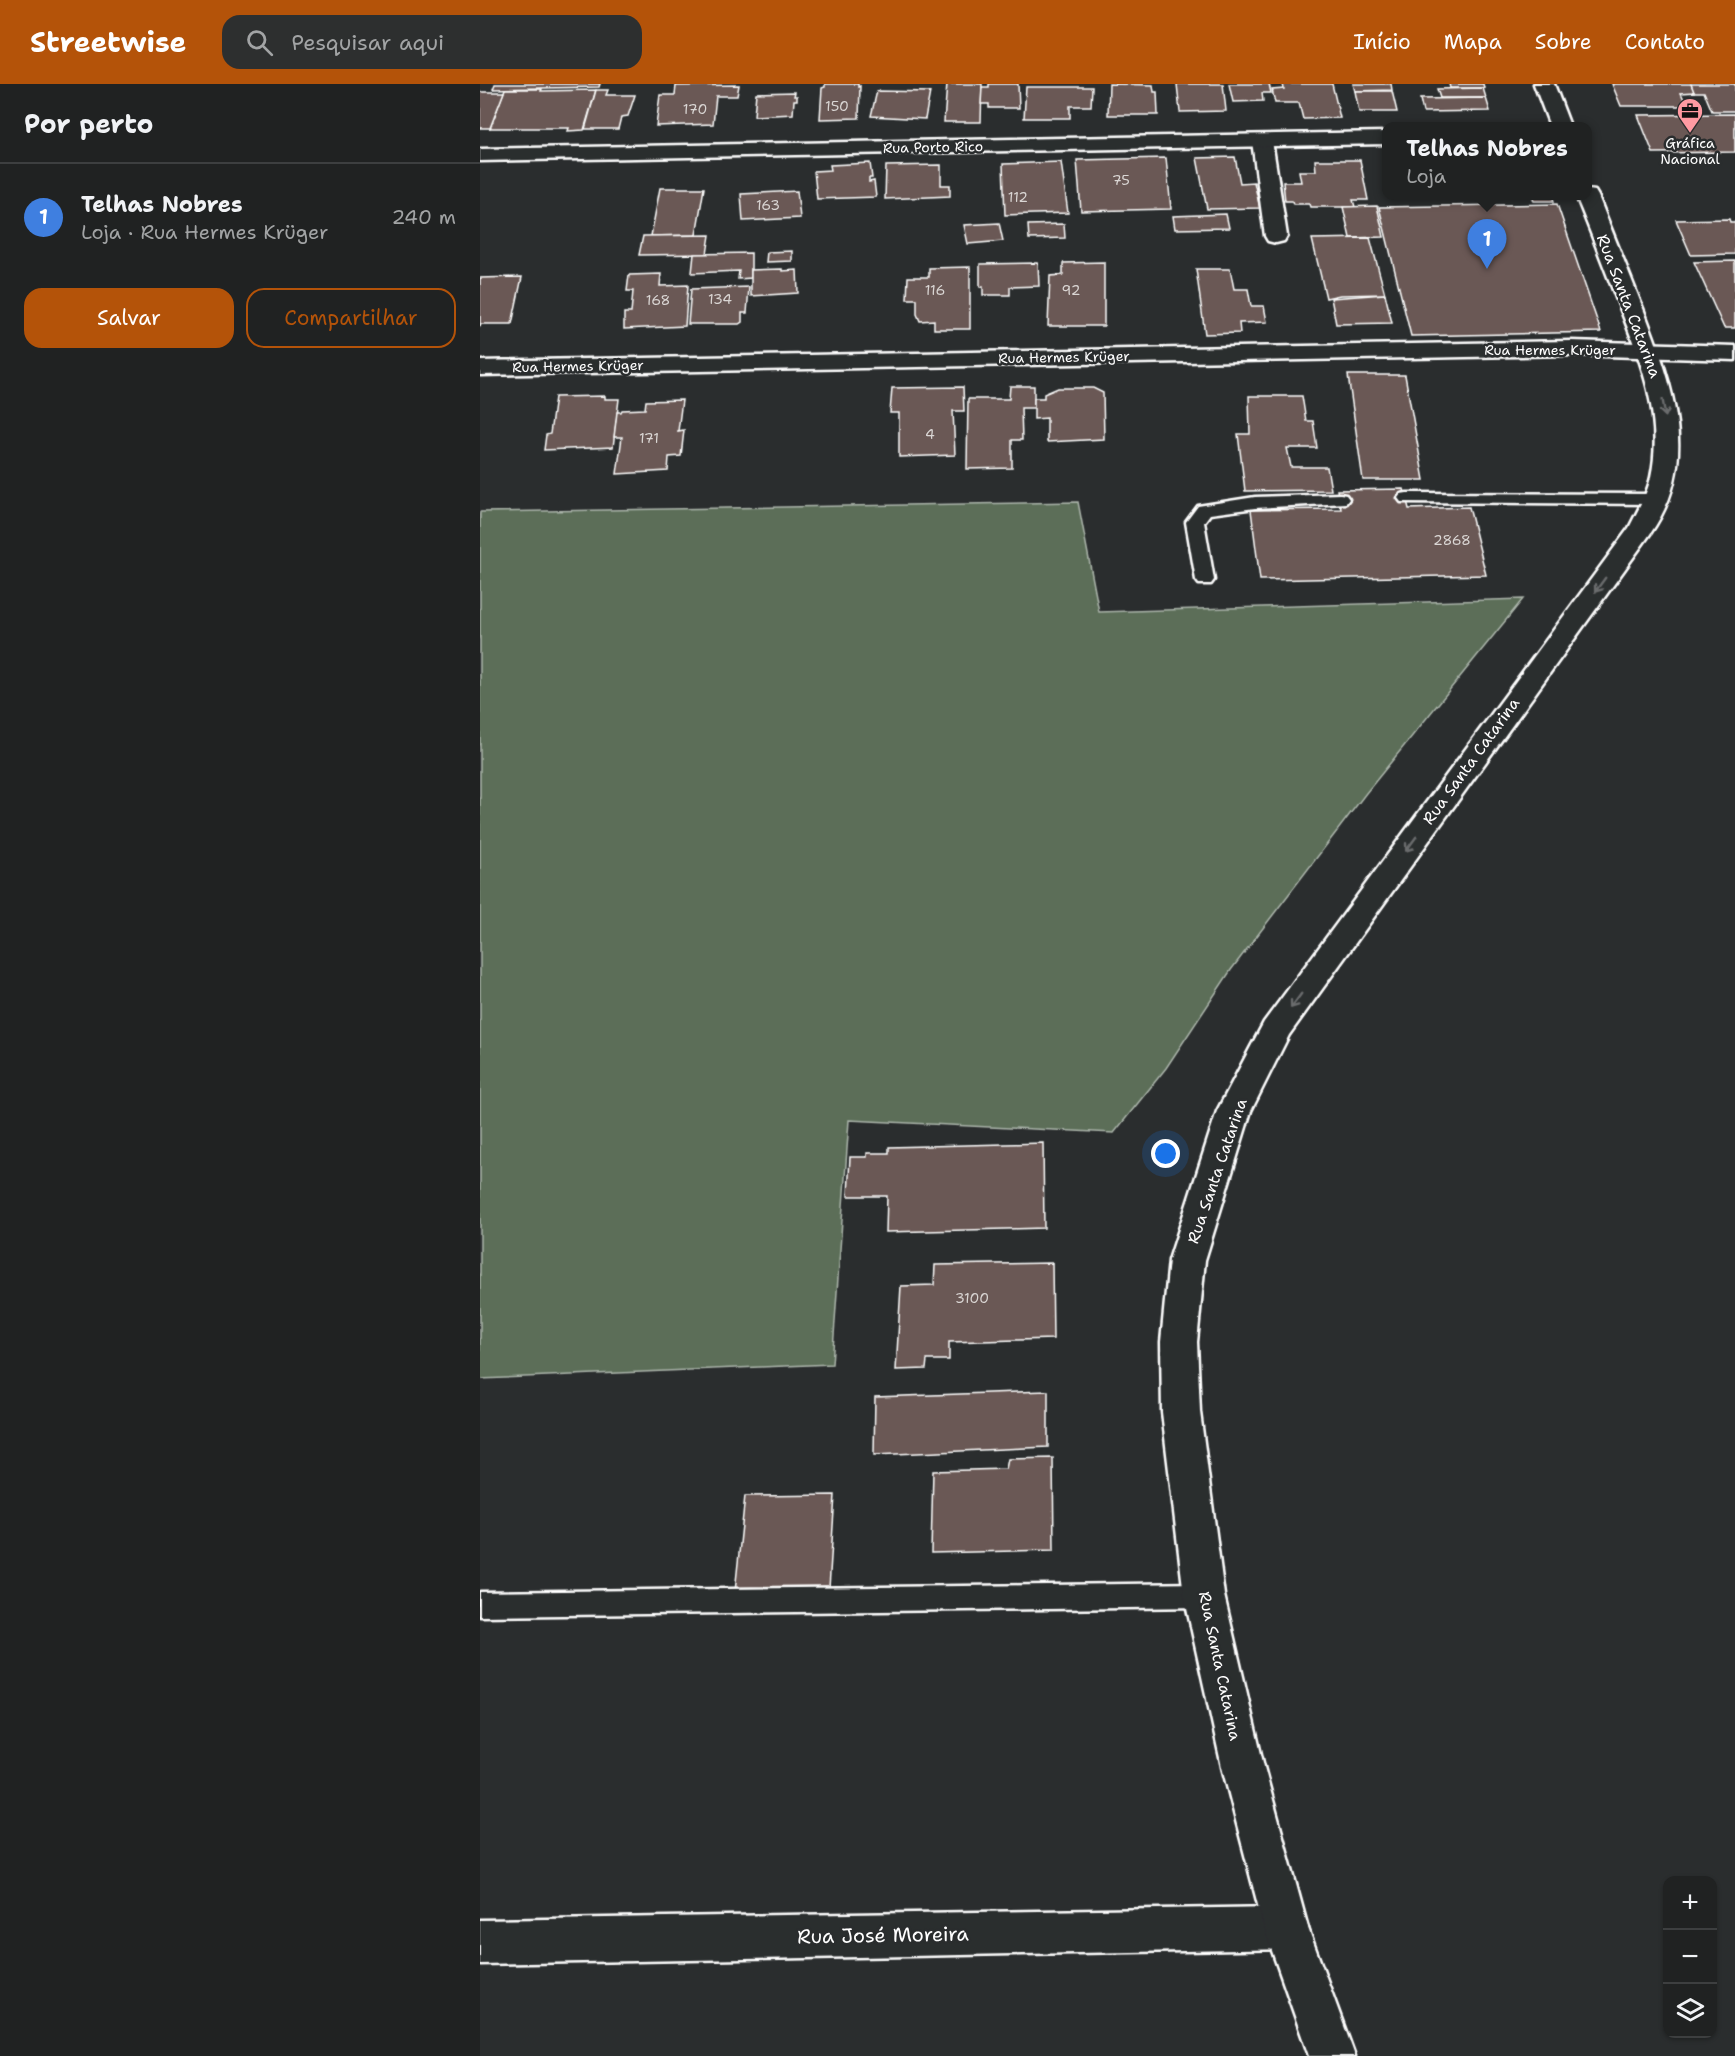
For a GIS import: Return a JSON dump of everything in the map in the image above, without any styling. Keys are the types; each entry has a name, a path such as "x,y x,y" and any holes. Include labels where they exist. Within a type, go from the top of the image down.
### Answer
{"main road":[{"path":"1544,84 1558,122"},
{"name":"Rua Porto Rico","path":"480,155 1382,138"},
{"path":"1262,141 1276,236"},
{"name":"Rua Santa Catarina","path":"1332,2056 1286,1928 1242,1767 1204,1595 1181,1412 1179,1342 1187,1260 1234,1111 1275,1030 1641,529 1657,499 1664,475 1667,442 1665,410 1657,377 1589,200"},
{"name":"Rua Hermes Krüger","path":"480,368 1559,348 1735,353"},
{"name":"Rua José Moreira","path":"480,1942 1286,1928"}],"lane":[{"path":"1407,498 1657,499"},
{"path":"1205,580 1195,522 1204,510 1232,503 1340,500"},
{"path":"480,1604 1204,1595"}],"green space":[{"path":"1078,502 1099,612 1523,599 1366,793 1231,970 1166,1068 1114,1133 849,1120 832,1364 480,1379 480,512"}],"building":[{"path":"495,84 600,84 599,87 493,89"},
{"path":"825,84 858,84 858,87 860,86 859,118 820,119 822,88"},
{"path":"947,84 982,84 981,122 944,122"},
{"path":"989,84 1018,84 1019,108 989,108 989,104 981,104 982,87 989,87"},
{"path":"1109,84 1153,85 1154,92 1157,92 1158,115 1108,115"},
{"path":"1177,84 1223,84 1226,111 1180,112"},
{"path":"1229,84 1269,84 1271,93 1262,93 1263,101 1233,102"},
{"path":"1283,84 1332,84 1340,118 1303,119 1299,103 1275,103 1272,90 1284,89"},
{"path":"1353,84 1391,84 1392,90 1355,91"},
{"path":"1449,84 1483,84 1484,88 1450,88"},
{"path":"1612,84 1691,84 1695,92 1681,93 1687,106 1621,106"},
{"path":"1691,84 1735,84 1735,111 1712,111 1704,92 1694,92"},
{"path":"739,85 737,96 716,96 713,124 656,126 660,95 675,95 676,86"},
{"path":"1026,87 1092,87 1091,106 1070,106 1070,118 1024,118"},
{"path":"1483,88 1486,98 1440,98 1437,89"},
{"path":"505,89 596,90 584,130 490,128"},
{"path":"596,90 608,90 606,95 635,95 628,116 621,117 618,129 585,129"},
{"path":"877,91 930,92 925,119 871,116"},
{"path":"1355,91 1392,91 1397,112 1359,112"},
{"path":"480,92 504,92 490,128 480,128"},
{"path":"795,92 794,96 797,96 797,100 794,100 793,114 754,116 756,93"},
{"path":"1486,98 1490,111 1423,112 1420,99"},
{"name":"Gráfica Nacional","path":"1735,114 1735,152 1653,153 1638,115"},
{"path":"1235,157 1240,183 1254,182 1260,208 1207,209 1197,158"},
{"path":"1166,158 1171,209 1081,211 1077,160"},
{"path":"1315,160 1360,160 1368,200 1353,200 1355,207 1310,207 1309,204 1293,204 1292,201 1285,201 1283,182 1301,182 1299,171 1316,171"},
{"path":"1061,162 1068,213 1005,215 1003,164"},
{"path":"870,163 872,178 869,178 869,182 874,181 876,197 817,199 814,171 831,170 830,165"},
{"path":"941,165 941,185 950,185 950,196 885,199 886,166"},
{"path":"660,188 704,188 696,235 651,236"},
{"path":"797,191 800,218 743,221 741,194"},
{"path":"1557,204 1601,332 1411,336 1379,207"},
{"path":"1377,206 1384,237 1350,238 1343,207"},
{"path":"1226,214 1229,228 1175,229 1173,216"},
{"path":"1729,219 1730,222 1735,222 1735,254 1691,255 1676,220"},
{"path":"999,223 1003,241 968,244 964,225"},
{"path":"1064,224 1065,238 1029,239 1028,225"},
{"path":"710,235 707,254 639,255 643,236"},
{"path":"1370,238 1385,294 1340,295 1326,298 1312,239"},
{"path":"792,251 792,261 766,262 767,252"},
{"path":"751,253 751,278 738,279 739,271 692,273 694,254"},
{"path":"1735,261 1735,328 1724,328 1694,262"},
{"path":"1104,262 1104,326 1048,326 1050,276 1063,275 1063,263"},
{"path":"1038,263 1039,286 1010,287 1010,295 983,295 983,287 980,287 980,264"},
{"path":"970,267 970,329 934,329 934,320 920,321 917,314 917,299 907,299 908,277 929,277 929,268"},
{"path":"782,269 782,271 797,270 798,293 751,296 751,270"},
{"path":"1196,269 1230,269 1234,289 1248,289 1251,306 1264,306 1267,322 1239,323 1240,333 1205,334"},
{"path":"661,274 660,286 688,285 685,326 624,329 624,313 631,313 633,291 627,291 629,275"},
{"path":"522,277 512,324 481,324 480,327 480,278"},
{"path":"749,287 747,313 742,313 742,322 739,324 688,324 691,289"},
{"path":"1385,294 1392,323 1336,324 1331,298"},
{"path":"1348,375 1405,375 1424,480 1363,480"},
{"path":"1010,386 1034,386 1034,408 1021,408 1022,440 1012,440 1012,468 967,469 968,399 1009,399"},
{"path":"963,387 964,411 953,411 955,455 899,457 899,413 890,413 892,388"},
{"path":"1058,388 1093,388 1103,393 1104,439 1047,442 1047,418 1034,419 1034,398 1044,398 1044,394"},
{"path":"605,396 605,399 619,399 613,447 544,450 546,435 550,434 555,397"},
{"path":"1249,396 1302,396 1306,421 1313,421 1317,448 1287,448 1291,467 1327,467 1331,490 1245,491 1238,434 1250,434"},
{"path":"682,400 678,431 684,430 681,456 669,457 668,471 617,474 622,437 614,437 617,412 645,409 646,401"},
{"path":"1404,489 1409,509 1469,507 1486,575 1260,580 1251,510 1341,509 1337,490"},
{"path":"1043,1143 1044,1228 886,1232 887,1196 848,1196 850,1157 867,1157 867,1153 889,1153 889,1147"},
{"path":"1052,1263 1053,1339 949,1342 949,1360 927,1360 926,1369 896,1370 901,1286 934,1285 935,1265"},
{"path":"1048,1391 1048,1447 874,1455 875,1397"},
{"path":"1053,1458 1054,1550 931,1553 933,1471 1006,1469 1008,1459"},
{"path":"835,1495 829,1588 735,1592 745,1496"}],"place":[{"name":"Gráfica Nacional","path":"1690,134"},
{"name":"Telhas Nobres","path":"1487,269"}]}
